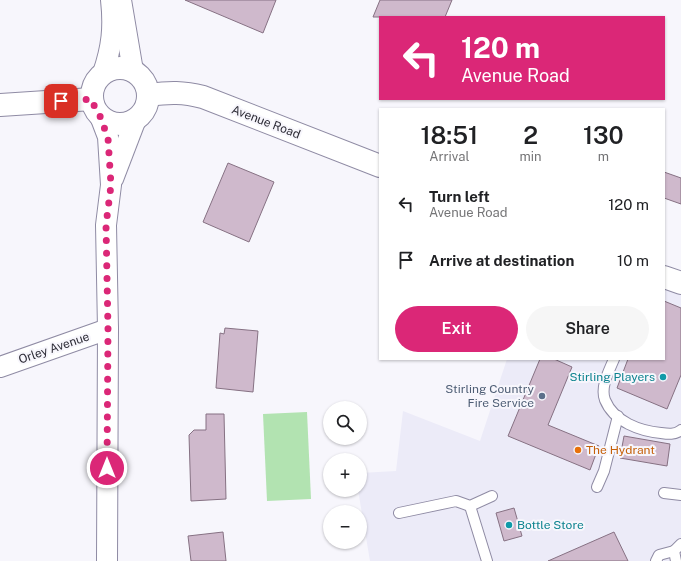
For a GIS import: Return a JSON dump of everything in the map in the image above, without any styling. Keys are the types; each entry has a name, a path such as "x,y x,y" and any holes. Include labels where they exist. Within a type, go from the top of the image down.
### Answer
{"street":[{"path":"104,73 110,52 112,37 111,0"},
{"path":"121,0 124,6 133,71"},
{"path":"0,105 96,108 109,122 118,124 128,123 143,113 148,104 146,85 141,77 133,71 124,68 112,69 104,73 97,80 93,89 96,108 108,138 111,185 106,225 108,329 107,561"},
{"name":"Avenue Road","path":"148,95 168,92 184,92 203,97 379,166"},
{"path":"111,185 136,119"},
{"path":"665,277 681,283"},
{"name":"Orley Avenue","path":"0,367 108,329"}],"lane":[{"path":"614,360 604,390 605,400 612,412 629,425 643,431 670,434 681,430"},
{"path":"597,487 604,470 618,416"},
{"path":"664,493 681,494"},
{"path":"399,513 456,501 470,506 492,496"},
{"path":"470,506 487,561"},
{"path":"656,561 659,555 677,552"}],"shaded area":[{"path":"665,277 681,283 681,561 370,561 367,543 367,505 361,505 359,497 367,497 367,473 396,471 403,411 480,441 507,360 665,360"}],"green space":[{"path":"307,412 311,499 267,501 263,414"}],"building":[{"path":"185,0 276,0 263,33"},
{"path":"380,0 452,0 445,16 373,17"},
{"path":"228,163 274,182 249,242 203,222"},
{"path":"665,172 681,178 681,204 665,198"},
{"path":"665,301 681,308 681,375 667,409 617,388 628,360 665,360"},
{"path":"225,328 258,331 253,392 216,388 220,333 224,334"},
{"name":"Stirling Country Fire Service","path":"540,360 556,360 572,367 548,425 599,446 590,470 508,436"},
{"path":"206,414 224,414 226,499 191,501 189,435 194,430 206,430"},
{"path":"624,436 670,444 667,466 620,458"},
{"name":"Bottle Store","path":"514,508 522,536 504,541 496,513"},
{"path":"223,532 226,561 191,561 188,536"},
{"path":"614,532 628,561 548,561"}],"place":[{"name":"Stirling Players","path":"663,377"},
{"name":"Stirling Country Fire Service","path":"542,396"},
{"name":"The Hydrant","path":"578,450"},
{"name":"Bottle Store","path":"509,525"}],"route":[{"path":"61,101 92,99 106,129 108,138 111,185 106,225 108,329 107,468"}]}
